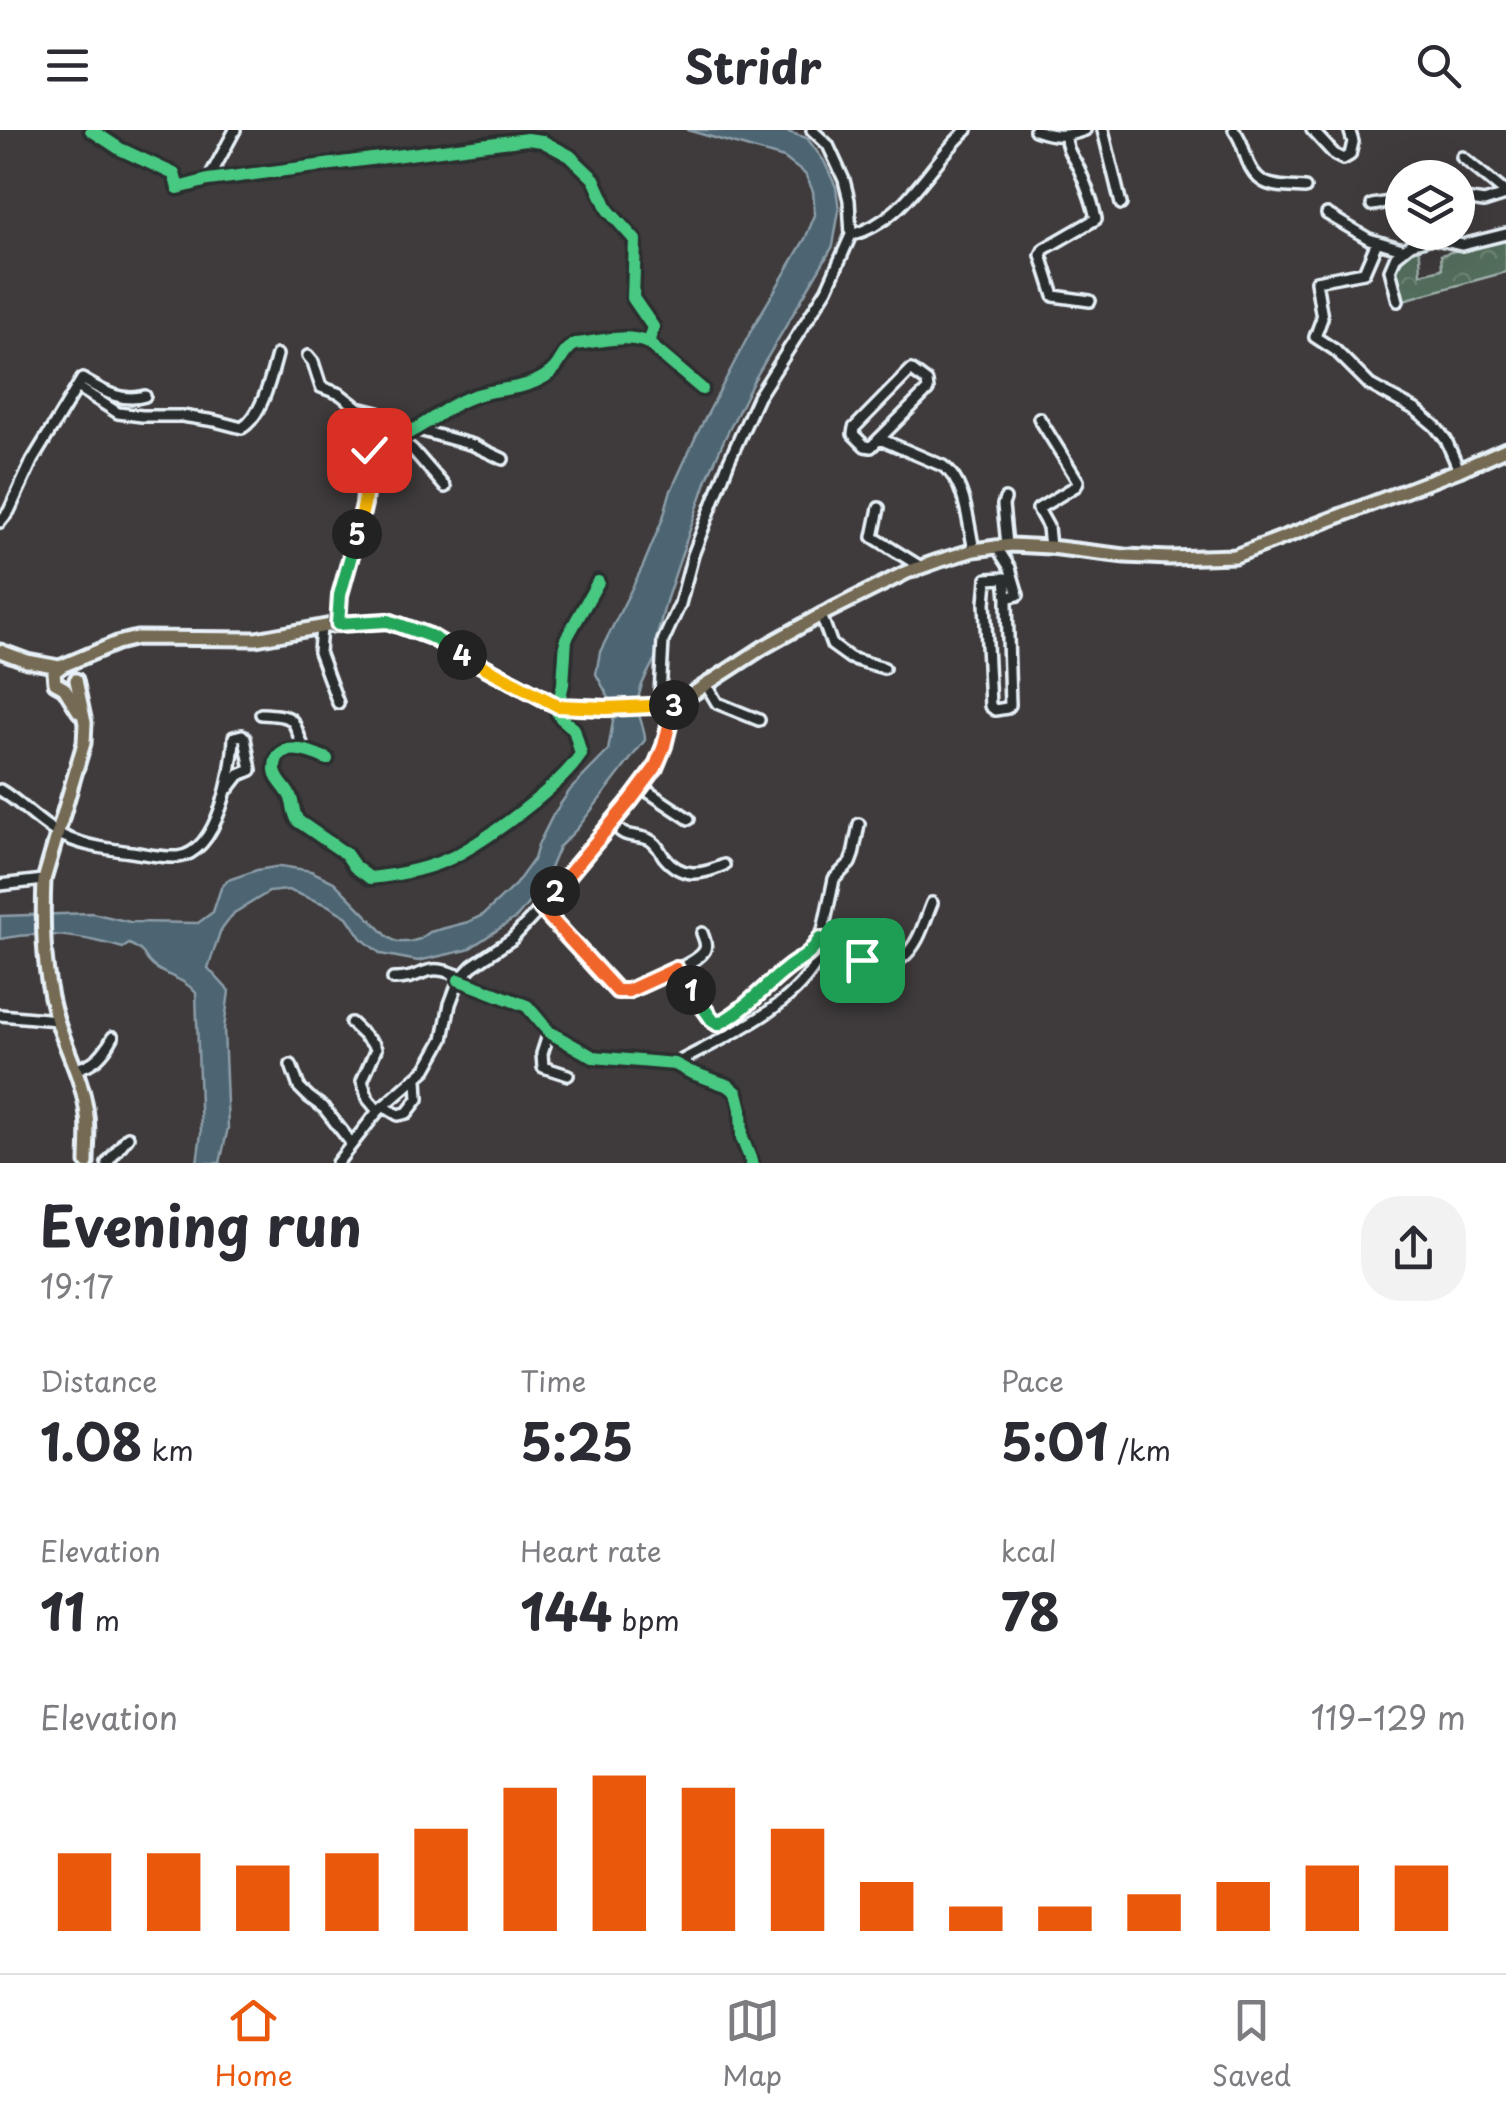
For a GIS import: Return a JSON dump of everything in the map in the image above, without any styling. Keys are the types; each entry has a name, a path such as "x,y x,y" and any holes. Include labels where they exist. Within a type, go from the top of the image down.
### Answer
{"main road":[{"path":"58,670 137,638 256,639 338,624 388,621 430,636 558,706 670,706 821,615 921,567 974,550 1050,547 1140,557 1235,556 1506,449"},
{"path":"0,650 58,670 70,667 85,722 84,744 44,880 43,898 48,982 87,1115 87,1163"},
{"path":"58,670 57,686 72,686 91,655"},
{"path":"64,688 85,722"}],"street":[{"path":"91,130 120,149 174,174 178,188 208,180 526,139 542,141 570,156 594,179 608,210 635,240 632,294 654,327 648,343"},
{"path":"208,180 236,130"},
{"path":"337,1163 381,1109 426,1069 443,1039 460,978 512,939 541,908 655,768 664,746 670,706 660,695 664,641 680,604 693,555 758,398 827,289 852,234 844,180 828,144 812,130"},
{"path":"852,234 868,230 890,215 968,130"},
{"path":"1036,130 1066,143 1088,190 1096,219 1044,249 1041,256 1052,294 1090,301"},
{"path":"1066,143 1085,130"},
{"path":"1234,130 1255,177 1269,185 1306,188"},
{"path":"1312,130 1343,159 1350,155 1350,132"},
{"path":"1104,133 1120,204"},
{"path":"1462,157 1506,194 1484,202 1475,201"},
{"path":"1372,205 1385,203"},
{"path":"1327,214 1385,244"},
{"path":"1475,242 1506,234"},
{"path":"1376,242 1364,272 1316,281 1322,318 1316,337 1370,384 1416,410 1435,426 1459,470"},
{"path":"1398,300 1390,270 1401,250"},
{"path":"338,624 340,595 364,504 372,444 399,438 478,394 505,391 546,376 560,365 569,346 575,344 632,338 648,343 702,389"},
{"path":"79,388 118,413 182,416 242,428 267,390 277,355"},
{"path":"308,356 321,387 340,394 358,408 378,413 382,439"},
{"path":"915,371 927,382 928,390 880,439 872,447 865,446 852,431 908,372 915,371"},
{"path":"0,522 82,379 124,398 145,396"},
{"path":"1038,418 1078,481 1038,509 1048,527 1050,547"},
{"path":"415,428 474,445 503,459"},
{"path":"399,438 444,487"},
{"path":"880,439 950,470 959,487 974,550"},
{"path":"1005,499 1005,546 1018,595 1007,598"},
{"path":"879,508 873,537 921,567"},
{"path":"1005,578 1007,598 1010,706 995,710 990,706 986,579 1005,578"},
{"path":"328,758 293,748 276,762 278,779 293,802 294,816 346,854 355,867 370,878 392,876 452,857 525,809 573,766 580,754 574,729 558,714 558,706 566,640 598,582"},
{"path":"821,615 832,645 850,658 884,668"},
{"path":"321,627 319,652 338,703"},
{"path":"707,686 717,703 759,720"},
{"path":"262,714 292,719 304,749"},
{"path":"0,790 58,834 78,842 180,857 196,849 204,839 235,773"},
{"path":"641,788 690,819"},
{"path":"612,822 624,835 646,838 665,859 689,872 701,874 724,865"},
{"path":"676,969 718,1024 749,1004 788,968 810,954 820,939 834,879 850,862 859,824"},
{"path":"0,885 44,880"},
{"path":"820,939 862,960 902,958 917,940 932,902"},
{"path":"541,908 617,991 628,991 704,953 702,933"},
{"path":"676,1064 784,1001 815,966 810,954"},
{"path":"393,979 432,968 447,970 527,1006 549,1032 594,1057 676,1064 729,1086 737,1093 742,1138 752,1163"},
{"path":"0,1015 57,1020"},
{"path":"351,1023 376,1049 362,1080 368,1099 381,1109 406,1114 418,1099 417,1078"},
{"path":"549,1032 542,1054 543,1067 568,1076"},
{"path":"75,1069 96,1060 113,1037"},
{"path":"291,1066 299,1087 324,1108 352,1144"},
{"path":"107,1163 128,1136"}],"green space":[{"path":"1506,236 1506,272 1400,301 1391,270 1408,250 1418,250 1421,274 1442,269 1441,255 1475,250 1475,245"}],"water":[{"path":"687,130 782,130 807,138 836,187 839,210 833,246 754,380 707,479 666,601 656,640 659,650 638,699 645,740 559,847 543,885 517,917 467,950 418,961 381,954 361,938 347,917 288,890 269,892 234,913 220,932 208,968 229,991 224,1029 228,1128 220,1163 197,1163 201,1133 196,993 153,966 129,944 123,948 47,935 0,939 0,916 92,913 130,922 198,923 213,912 228,880 281,866 311,871 334,882 388,937 409,942 483,915 515,885 534,859 553,815 570,790 608,751 615,709 596,674 600,652 643,566 698,432 815,215 813,191 805,174 784,158"}],"cycle path":[{"path":"91,130 120,149 174,174 178,188 208,180 527,139 542,141 570,156 594,179 608,210 635,240 633,298 653,327 648,343"},
{"path":"337,624 363,507 372,444 402,436 467,399 536,381 550,373 575,344 621,338 648,343 702,389"},
{"path":"327,759 287,750 276,760 276,774 291,798 298,821 346,854 370,878 433,865 485,838 541,796 581,754 574,729 558,714 558,706 566,639 598,582"},
{"path":"459,980 527,1006 549,1032 593,1057 675,1064 729,1086 737,1093 742,1138 752,1163"}],"route":[{"path":"369,450 364,504 340,595 338,624 388,621 406,626 558,706 674,705 655,768 541,908 617,991 628,991 676,969 718,1024 810,954 820,939 862,960"}]}
